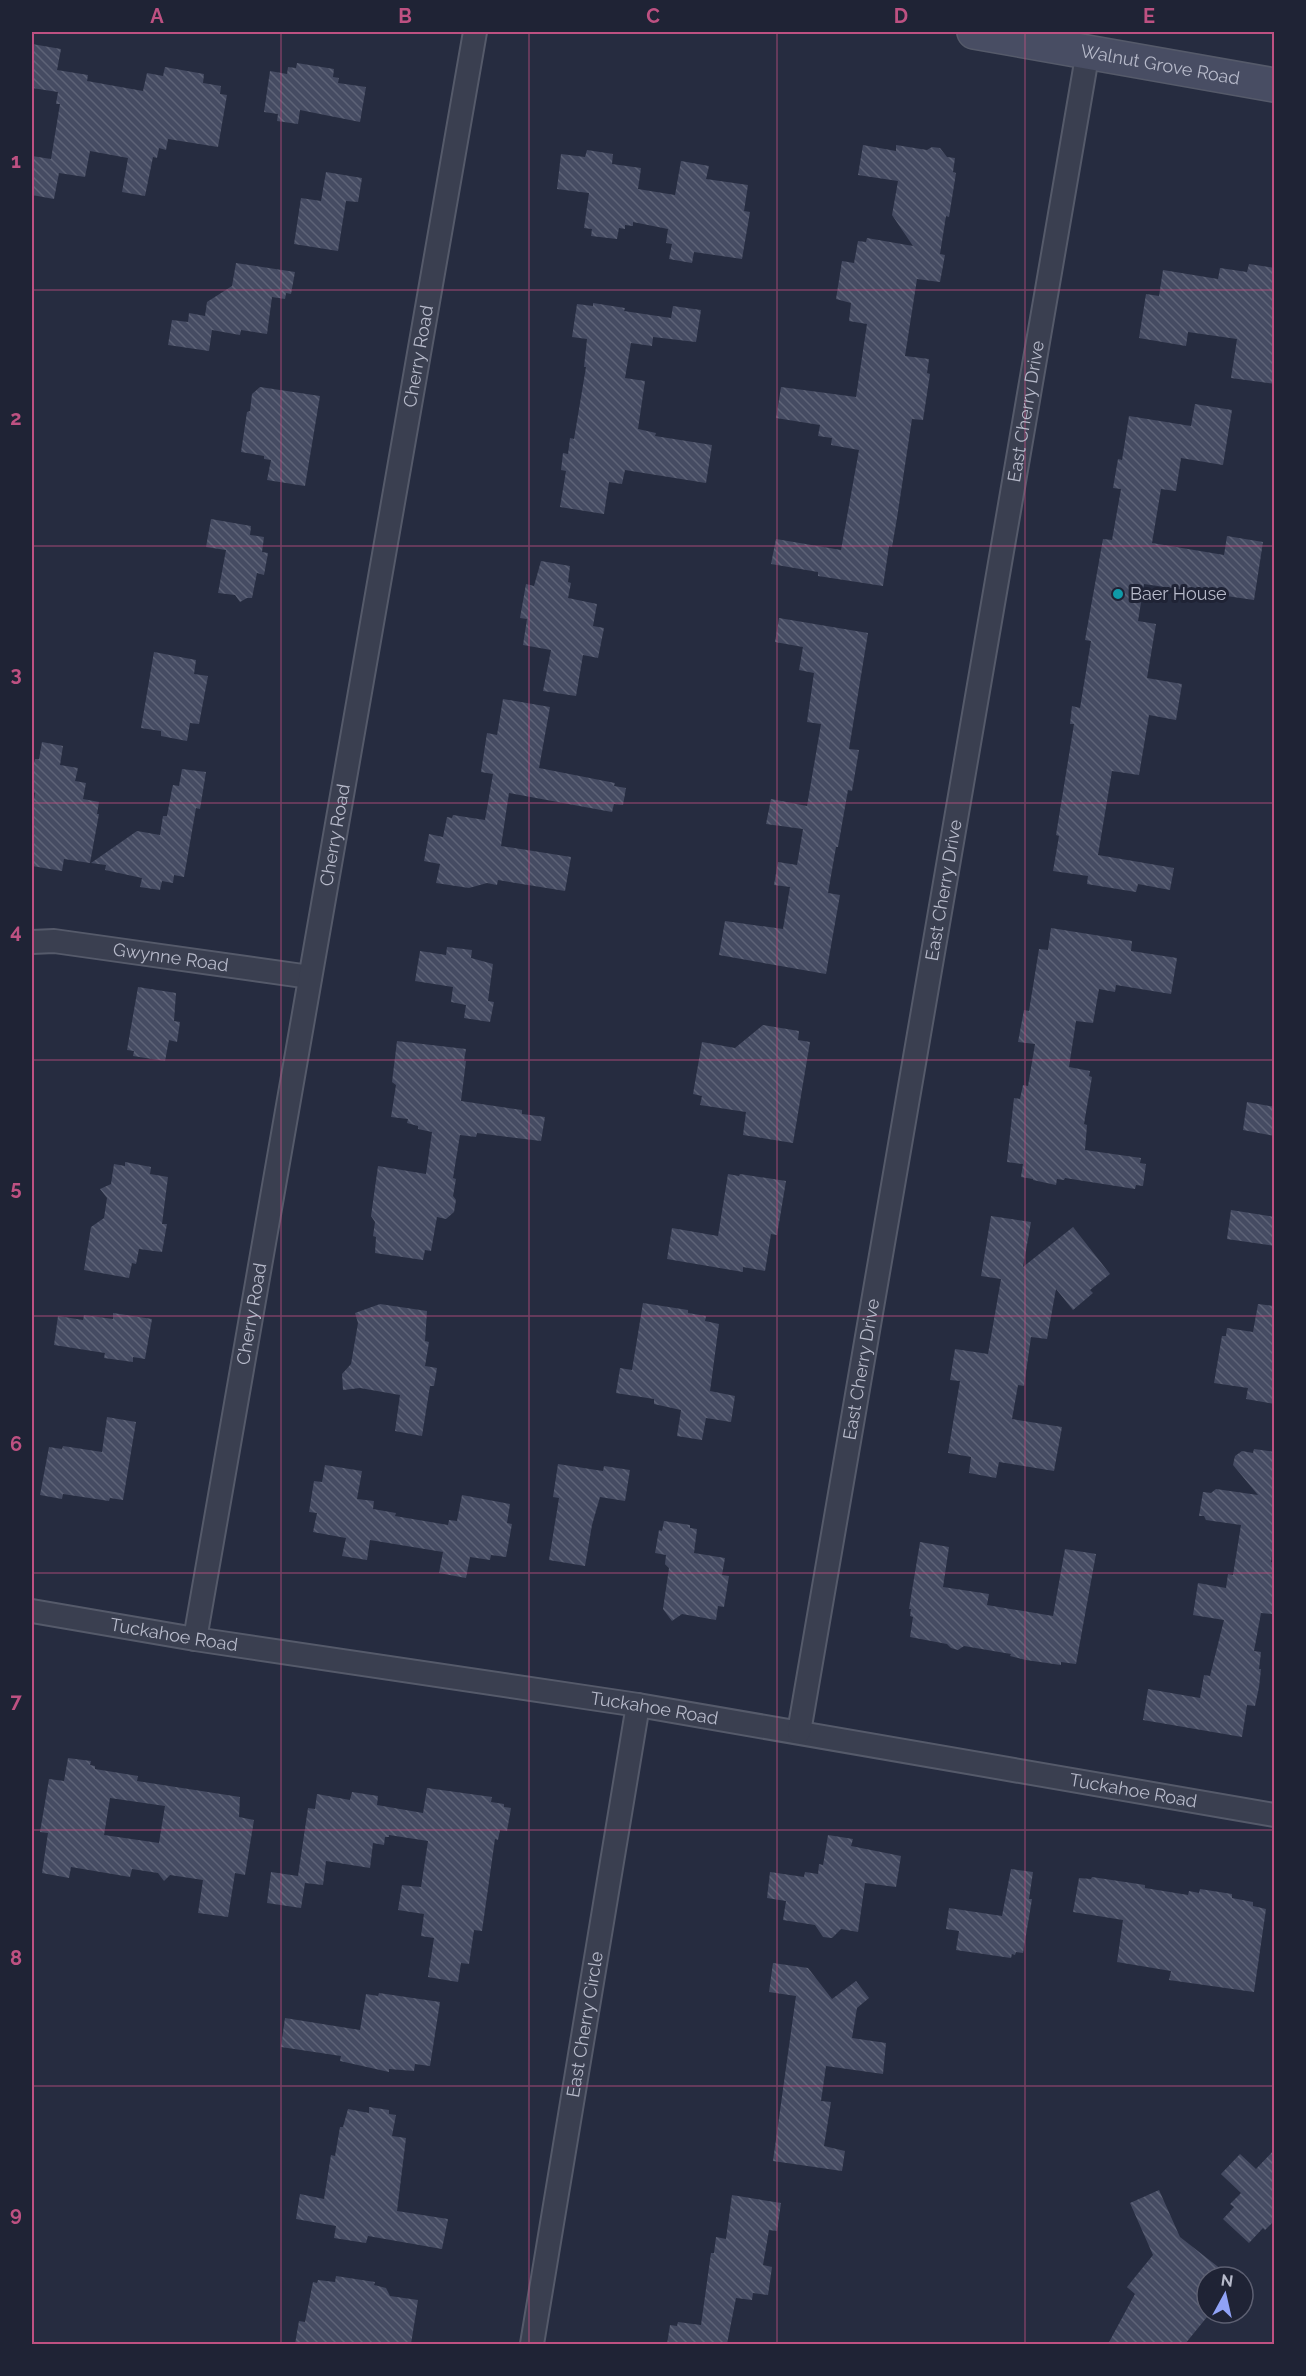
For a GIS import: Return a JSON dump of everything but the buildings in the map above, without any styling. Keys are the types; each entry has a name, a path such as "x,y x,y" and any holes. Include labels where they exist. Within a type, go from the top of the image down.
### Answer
{"main road":[{"name":"Walnut Grove Road","path":"974,32 1275,86"}],"street":[{"name":"Cherry Road","path":"195,1640 475,32"},
{"name":"East Cherry Drive","path":"799,1732 1088,51"},
{"name":"Gwynne Road","path":"32,942 54,941 310,976"},
{"name":"Tuckahoe Road","path":"32,1611 195,1640 638,1705 1275,1815"},
{"name":"East Cherry Circle","path":"532,2344 638,1705"}],"place":[{"name":"Baer House","path":"1118,594"}]}
